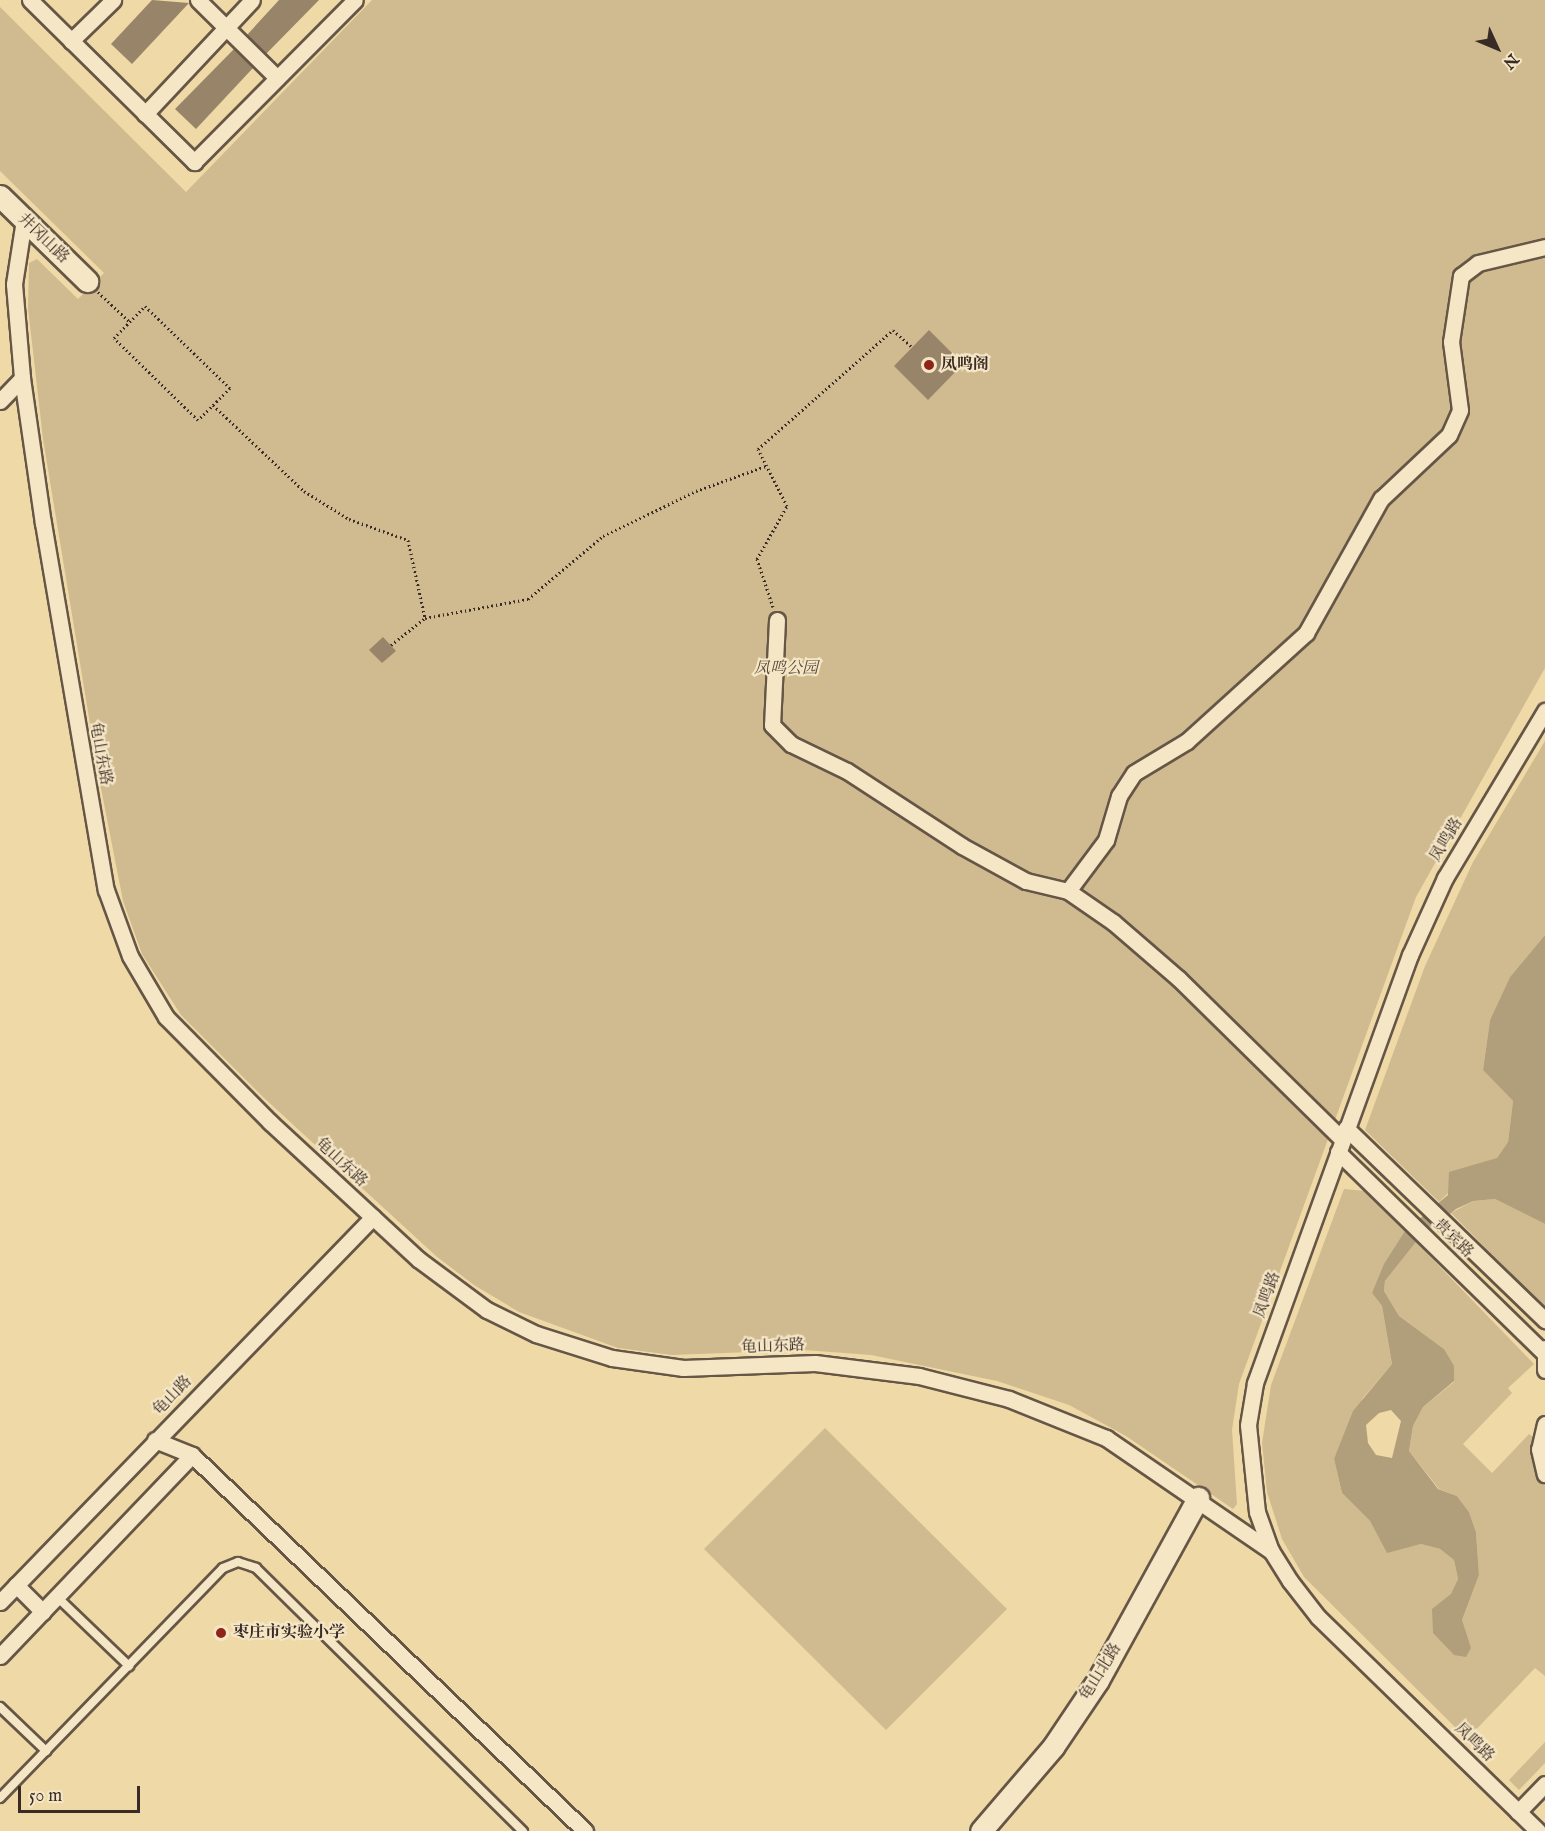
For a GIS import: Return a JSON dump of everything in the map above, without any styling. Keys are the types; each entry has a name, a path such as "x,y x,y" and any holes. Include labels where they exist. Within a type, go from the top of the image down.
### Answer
{"street":[{"path":"30,0 194,162 353,1"},
{"path":"72,41 113,0"},
{"path":"198,0 277,78"},
{"path":"145,114 252,0"},
{"name":"井冈山路","path":"0,196 87,281"},
{"name":"龟山东路","path":"24,220 14,284 22,378 70,685 106,890 116,925 145,986 166,1017 270,1122 448,1283 487,1310 536,1334 612,1358 683,1368 815,1363 919,1376 969,1387 1056,1416 1106,1438 1198,1498 1270,1551"},
{"path":"1068,891 1106,840 1119,796 1134,773 1187,741 1306,633 1381,499 1449,435 1460,410 1451,342 1461,276 1478,263 1545,247"},
{"path":"0,401 22,378"},
{"path":"777,620 772,725 791,744 847,771 962,846 1026,881 1068,891 1113,922 1179,979 1342,1140"},
{"name":"凤鸣路","path":"1538,1831 1318,1617 1270,1551 1257,1512 1248,1425 1256,1383 1410,955 1444,878 1545,711"},
{"name":"贵宾路","path":"1342,1140 1545,1320"},
{"name":"贵宾路","path":"1342,1140 1544,1350"},
{"name":"龟山路","path":"0,1602 373,1217"},
{"path":"1544,1350 1545,1370"},
{"path":"1545,1424 1539,1449 1545,1474"},
{"path":"155,1440 192,1455 585,1831"},
{"path":"0,1656 192,1455"},
{"name":"龟山北路","path":"981,1831 1053,1747 1098,1680 1198,1498"},
{"path":"16,1585 43,1611"},
{"path":"1518,1812 1545,1784"}],"lane":[{"path":"0,1798 223,1568 238,1562 251,1565 523,1831"},
{"path":"57,1597 129,1666"},
{"path":"0,1707 46,1751"}],"path":[{"path":"87,281 130,322"},
{"path":"145,306 230,388 198,420 114,338 130,322 145,306"},
{"path":"777,620 757,559 787,506 758,449 892,330 912,348"},
{"path":"213,405 304,491 350,519 408,540 425,618"},
{"path":"391,645 425,618 528,599 603,536 696,491 766,466"}],"green space":[{"name":"凤鸣公园","path":"372,0 1545,0 1545,668 1416,897 1239,1384 1232,1430 1237,1504 1233,1509 1126,1436 1069,1405 997,1381 871,1355 804,1350 672,1355 618,1348 519,1312 474,1285 436,1256 263,1097 181,1015 142,954 123,901 99,778 43,439 28,308 29,263 37,259 78,299 104,273 0,171 0,7 186,192"},
{"path":"1545,741 1545,935 1510,977 1490,1020 1483,1070 1513,1101 1508,1142 1497,1158 1476,1166 1439,1202 1365,1130 1425,966 1473,862"},
{"path":"1344,1189 1365,1191 1405,1231 1372,1293 1382,1306 1392,1364 1363,1398 1334,1459 1342,1493 1370,1521 1387,1552 1421,1544 1440,1549 1454,1560 1458,1579 1452,1594 1432,1610 1464,1636 1462,1620 1479,1575 1476,1532 1469,1512 1457,1496 1439,1489 1409,1451 1413,1426 1423,1407 1454,1382 1444,1349 1399,1316 1384,1291 1385,1281 1416,1242 1534,1364 1508,1388 1512,1393 1463,1444 1492,1473 1529,1434 1533,1437 1533,1462 1545,1486 1545,1676 1535,1668 1467,1739 1304,1577 1282,1539 1267,1492 1262,1443 1271,1385"},
{"path":"1495,1199 1545,1224 1545,1308 1451,1213 1473,1201"},
{"path":"825,1428 1007,1609 886,1730 704,1549"},
{"path":"1545,1742 1545,1763 1519,1790 1509,1780"}],"shaded area":[{"path":"1545,935 1545,1224 1495,1199 1473,1201 1456,1209 1416,1242 1385,1281 1384,1291 1399,1316 1444,1349 1454,1366 1454,1381 1423,1407 1413,1426 1409,1451 1438,1489 1457,1496 1469,1512 1476,1532 1479,1575 1462,1620 1471,1648 1466,1657 1454,1655 1433,1633 1432,1609 1451,1594 1458,1579 1454,1560 1440,1549 1421,1544 1387,1553 1370,1521 1342,1493 1334,1459 1353,1411 1392,1364 1382,1306 1372,1293 1384,1264 1405,1231 1448,1195 1449,1172 1497,1158 1508,1142 1513,1101 1483,1070 1490,1020 1510,977","holes":["1391,1410 1401,1421 1392,1458 1376,1455 1368,1443 1366,1425 1379,1413"]}],"building":[{"path":"152,0 189,3 132,64 111,44"},
{"path":"279,0 319,0 266,54 247,35"},
{"path":"234,49 253,68 196,129 175,109"},
{"name":"凤鸣阁","path":"929,330 963,364 928,400 894,366"},
{"path":"383,637 396,651 382,663 369,650"}],"place":[{"name":"凤鸣阁","path":"929,365"},
{"name":"枣庄市实验小学","path":"221,1633"}]}
